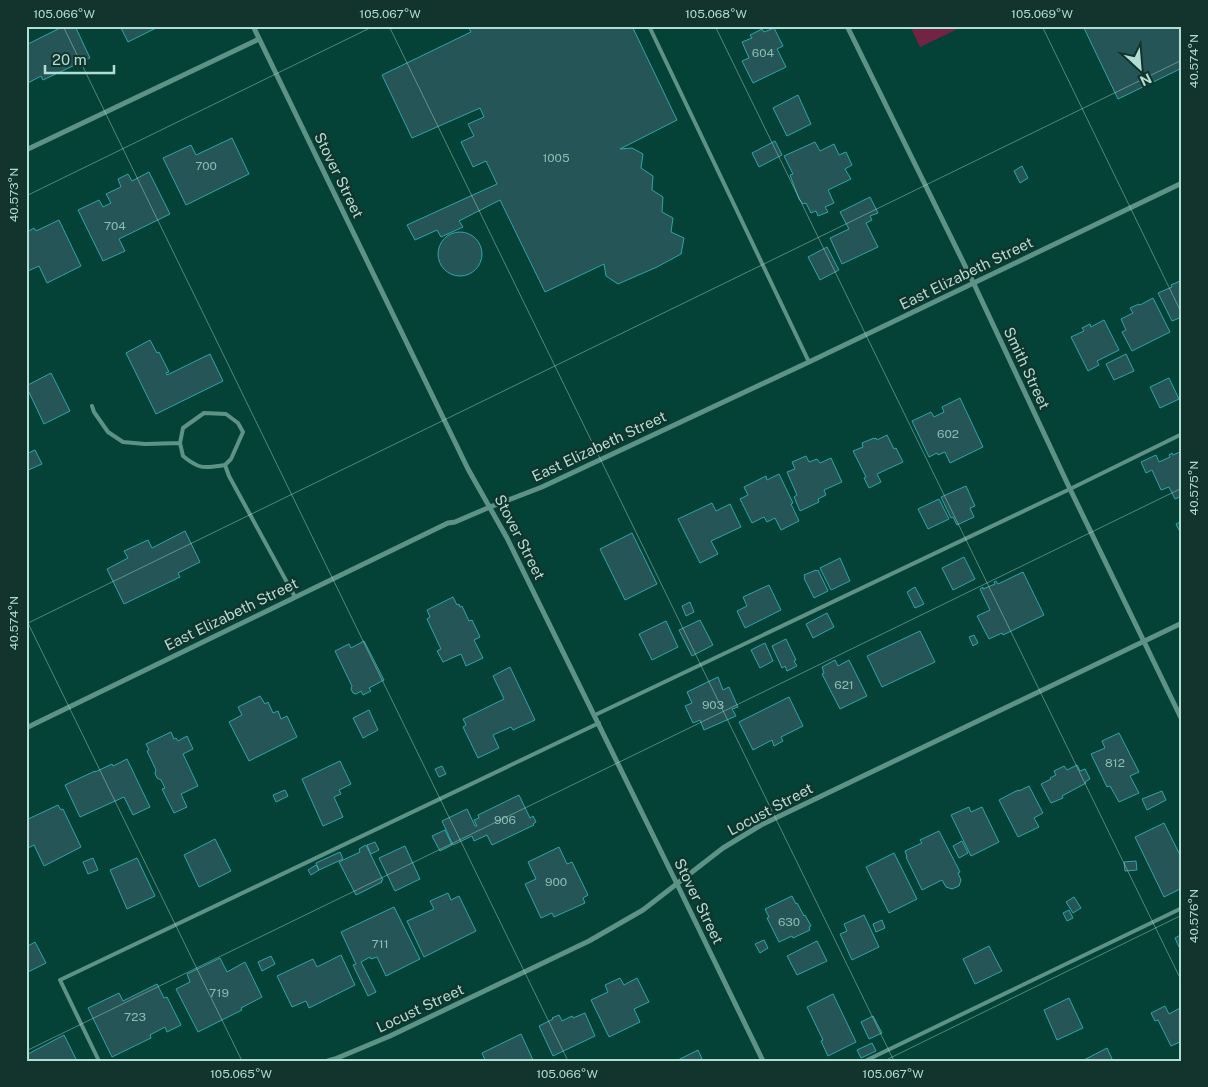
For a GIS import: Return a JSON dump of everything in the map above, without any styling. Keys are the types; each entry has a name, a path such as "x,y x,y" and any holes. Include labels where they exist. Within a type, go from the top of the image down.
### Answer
{"street":[{"name":"Stover Street","path":"253,26 468,468 490,507 599,723 763,1061"},
{"name":"Smith Street","path":"847,26 974,284 1070,489 1182,720"},
{"path":"26,150 259,39"},
{"name":"East Elizabeth Street","path":"26,728 448,523 455,522 542,487 974,284 1182,183"},
{"name":"Locust Street","path":"328,1061 390,1036 589,941 643,910 723,848 761,825 1182,623"}],"lane":[{"path":"649,26 809,362"},
{"path":"92,406 108,432 123,442 145,444 180,443"},
{"path":"204,413 226,414 238,423 243,432 231,459 225,466 205,468 194,465 183,456 180,443 183,428 204,413"},
{"path":"595,715 1182,434"},
{"path":"225,466 295,597"},
{"path":"98,1061 60,980 599,723"},
{"path":"865,1061 1182,908"}],"shaded area":[{"path":"910,26 964,26 920,47"}],"building":[{"path":"64,26 75,26 90,58 43,80 41,76 26,84 26,41 28,44"},
{"path":"120,26 160,26 128,42"},
{"path":"468,26 632,26 677,120 620,149 632,148 643,154 641,168 653,176 652,190 663,197 662,212 673,218 671,232 684,238 681,254 618,284 606,276 604,264 545,292 500,200 459,221 463,227 441,237 437,230 415,240 407,225 497,184 486,161 473,167 461,142 474,136 468,124 484,117 480,108 412,138 382,75 471,32"},
{"path":"1083,26 1182,26 1182,68 1118,99"},
{"path":"774,28 783,46 777,49 786,67 753,83 742,61 749,58 742,42 752,38 750,35 762,29 764,32"},
{"path":"798,95 811,124 787,136 773,108"},
{"path":"232,138 249,174 186,205 163,158 191,145 196,155"},
{"path":"775,141 782,155 759,167 752,153"},
{"path":"815,142 820,151 834,144 839,155 846,152 852,165 845,169 851,179 828,190 834,203 825,207 828,212 818,216 816,211 811,213 806,203 803,204 799,199 790,175 793,174 784,156"},
{"path":"1022,166 1028,178 1020,183 1014,171"},
{"path":"149,172 170,214 119,239 125,251 103,261 78,210 99,200 103,207 111,203 106,194 121,187 118,179 128,174 132,181"},
{"path":"870,197 878,213 870,216 872,220 866,223 878,247 842,264 830,238 849,229 840,212"},
{"path":"59,220 81,266 47,283 39,266 26,272 26,228 28,227 29,231 34,228 36,231"},
{"path":"464,232 476,238 481,245 481,263 476,270 469,275 456,276 448,273 441,266 438,250 441,242 448,235"},
{"path":"827,247 839,270 820,280 808,257"},
{"path":"1180,281 1182,283 1182,317 1172,321 1158,293"},
{"path":"1153,298 1170,332 1132,351 1122,332 1126,330 1121,319 1133,313 1130,308"},
{"path":"1104,320 1119,350 1097,361 1099,365 1088,371 1071,337 1084,331 1082,328 1090,324 1091,327"},
{"path":"150,340 157,353 159,352 169,372 166,373 167,375 210,354 223,381 156,414 126,353"},
{"path":"1126,354 1134,371 1114,380 1106,364"},
{"path":"51,373 70,411 44,424 26,386"},
{"path":"1169,378 1179,399 1160,408 1150,387"},
{"path":"960,398 983,447 950,463 945,452 929,457 912,421 931,412 934,417 944,412 942,407"},
{"path":"887,435 903,462 877,474 881,482 869,488 864,478 866,477 853,451 863,447 862,443 874,438 877,440"},
{"path":"35,450 42,464 26,471 26,454"},
{"path":"1182,451 1182,496 1175,499 1169,487 1161,490 1152,470 1146,473 1141,462 1156,455 1159,462 1170,457 1169,455 1172,453 1173,455"},
{"path":"806,456 809,462 817,459 820,463 831,458 842,482 824,490 826,495 818,499 819,502 800,511 794,497 797,495 787,472 795,469 792,462"},
{"path":"779,474 793,503 791,504 799,521 781,530 775,518 767,522 764,517 752,523 740,499 748,495 744,487 766,476 767,480"},
{"path":"966,486 975,506 970,508 974,517 957,525 953,517 951,518 941,497"},
{"path":"939,499 949,519 928,529 918,509"},
{"path":"712,503 716,511 730,504 741,527 711,541 718,554 700,563 678,519"},
{"path":"1182,521 1182,536 1176,524"},
{"path":"185,531 200,562 178,573 180,577 124,604 107,569 128,558 124,551 148,540 152,548"},
{"path":"632,533 657,584 625,600 600,549"},
{"path":"964,557 975,579 953,590 942,568"},
{"path":"840,558 850,581 831,590 820,568"},
{"path":"818,570 828,591 814,598 804,575"},
{"path":"1023,572 1044,615 1003,635 1002,633 989,639 977,616 990,610 980,589 995,584 994,582 996,581 998,584"},
{"path":"769,585 781,610 745,628 737,611 747,606 743,597"},
{"path":"915,587 924,604 915,608 907,592"},
{"path":"453,597 457,605 462,606 469,621 472,620 480,637 474,640 483,658 466,666 461,654 443,662 437,651 441,649 427,619 430,617 427,610"},
{"path":"690,602 694,612 686,616 682,606"},
{"path":"827,613 834,627 813,638 806,624"},
{"path":"700,620 713,645 692,656 679,630"},
{"path":"666,621 678,647 652,660 639,634"},
{"path":"920,631 935,662 882,687 867,656"},
{"path":"974,635 978,643 973,646 969,637"},
{"path":"786,639 797,666 787,671 785,666 782,668 772,646"},
{"path":"364,641 384,680 369,688 371,691 363,695 361,691 356,694 353,693 352,686 335,651 349,644 351,648"},
{"path":"765,643 773,661 760,668 751,650"},
{"path":"835,660 838,666 849,660 867,696 840,709 822,674 824,673 822,667"},
{"path":"510,667 535,720 513,730 511,727 493,735 499,748 478,758 463,727 466,725 463,719 504,699 493,676"},
{"path":"718,677 723,690 729,687 738,707 732,709 736,716 704,730 700,720 693,723 685,706 692,703 687,692"},
{"path":"260,696 265,704 268,702 273,713 278,711 281,719 287,716 297,737 249,761 229,722 242,715 238,707"},
{"path":"789,697 803,726 781,737 783,741 774,746 772,740 753,750 739,722"},
{"path":"369,710 378,730 363,738 353,718"},
{"path":"171,732 174,739 176,738 178,741 187,736 193,749 183,754 198,786 181,794 187,807 174,813 162,789 165,788 161,780 157,778 156,770 147,751 149,750 146,744"},
{"path":"1119,733 1139,772 1130,776 1139,793 1119,802 1110,786 1107,787 1091,754 1105,748 1102,741"},
{"path":"127,759 150,807 133,815 124,797 80,817 65,785"},
{"path":"340,761 351,784 339,790 341,794 334,797 343,817 323,826 302,779"},
{"path":"1077,765 1080,771 1085,769 1090,779 1062,796 1063,798 1051,803 1041,784 1056,775 1054,771 1064,766 1067,770"},
{"path":"442,766 446,774 439,777 435,769"},
{"path":"1029,786 1043,813 1034,818 1039,827 1018,837 999,800"},
{"path":"285,790 288,796 276,802 273,795"},
{"path":"1162,791 1166,800 1147,810 1142,799"},
{"path":"519,795 530,818 533,816 536,822 534,825 492,845 487,835 474,841 472,836 453,845 442,821 467,809 475,826 477,826 474,820 479,818 478,815"},
{"path":"58,805 61,810 63,809 81,847 44,866 34,845 26,849 26,820"},
{"path":"969,807 971,812 982,807 999,842 971,856 951,815"},
{"path":"1164,823 1182,859 1182,888 1164,897 1135,837"},
{"path":"445,830 452,845 440,851 432,836"},
{"path":"939,831 960,872 958,873 961,880 959,886 952,889 946,887 942,880 922,890 905,851 922,843 920,840"},
{"path":"215,839 231,871 199,887 184,855"},
{"path":"962,841 968,853 959,858 953,846"},
{"path":"375,842 379,850 371,854 367,845"},
{"path":"366,845 383,880 356,895 339,862 360,852 359,849"},
{"path":"405,846 420,879 395,891 379,858"},
{"path":"559,847 567,864 572,862 588,895 583,898 585,903 554,917 552,913 541,918 525,884 536,879 528,862"},
{"path":"340,852 343,859 319,870 316,863"},
{"path":"894,853 917,899 889,913 866,867"},
{"path":"93,858 98,870 88,874 83,862"},
{"path":"137,858 155,896 127,909 110,870"},
{"path":"1136,861 1137,870 1125,871 1124,862"},
{"path":"316,865 319,870 311,875 308,870"},
{"path":"448,893 451,900 459,896 476,931 424,957 407,921 434,909 430,901"},
{"path":"792,896 811,926 809,927 810,930 779,942 767,918 769,917 765,909"},
{"path":"1074,897 1081,908 1073,913 1066,902"},
{"path":"394,907 420,959 386,976 377,957 371,959 370,957 361,962 376,992 368,996 353,965 356,964 341,932"},
{"path":"1069,910 1073,918 1067,921 1063,913"},
{"path":"864,915 879,947 852,960 840,934 847,931 844,924"},
{"path":"882,920 885,928 876,932 873,924"},
{"path":"1182,934 1182,945 1179,947 1175,938"},
{"path":"764,940 768,948 760,953 755,944"},
{"path":"817,941 827,961 797,975 787,956"},
{"path":"35,942 46,963 26,973 26,947"},
{"path":"989,946 1002,971 975,984 963,959"},
{"path":"341,955 355,985 309,1008 306,1001 292,1007 277,976 313,959 317,967"},
{"path":"271,956 275,964 262,971 258,962"},
{"path":"220,958 227,972 245,962 262,997 241,1008 242,1010 198,1032 176,989 190,982 187,974"},
{"path":"620,978 624,985 637,978 649,1002 634,1009 640,1022 609,1037 591,1000 608,992 605,985"},
{"path":"157,984 164,998 167,997 181,1025 167,1032 165,1027 150,1035 151,1038 112,1057 88,1008 119,993 123,1001"},
{"path":"833,994 856,1042 828,1056 821,1041 823,1040 807,1007"},
{"path":"1069,998 1083,1028 1057,1040 1044,1010"},
{"path":"1165,1006 1169,1014 1182,1007 1182,1041 1171,1046 1158,1020 1155,1021 1151,1013"},
{"path":"585,1013 595,1036 553,1056 539,1026 559,1015 562,1021"},
{"path":"873,1016 882,1033 869,1039 861,1022"},
{"path":"521,1034 533,1060 483,1061 485,1060 482,1053"},
{"path":"64,1035 77,1061 26,1061 26,1050 28,1054"},
{"path":"872,1043 876,1051 861,1058 857,1050"},
{"path":"1107,1048 1113,1061 1084,1060"},
{"path":"698,1050 703,1061 676,1061"}]}
